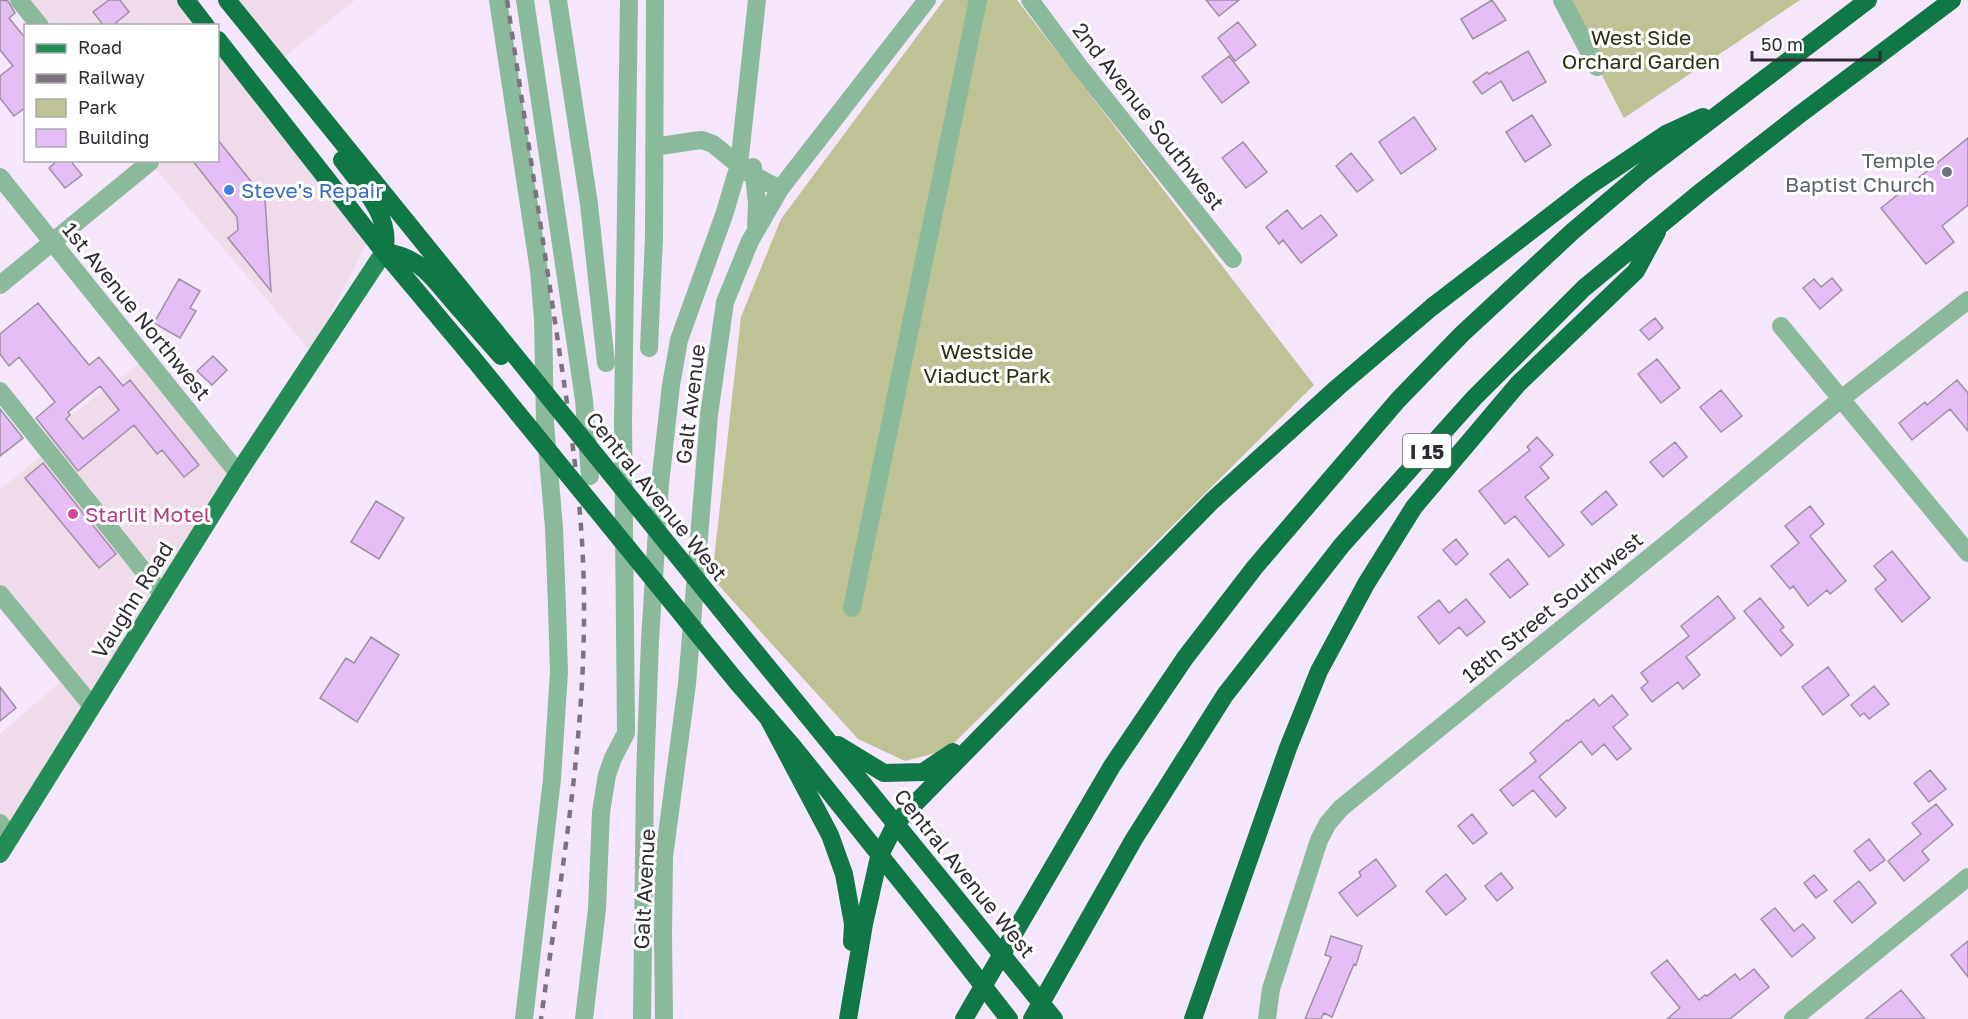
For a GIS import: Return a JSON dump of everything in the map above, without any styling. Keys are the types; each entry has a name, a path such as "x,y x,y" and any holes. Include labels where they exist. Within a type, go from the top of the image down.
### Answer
{"highway":[{"path":"186,0 204,24"},
{"name":"Central Avenue West","path":"227,0 459,298 555,405 1054,1019"},
{"name":"I 15","path":"964,1019 1112,766 1185,658 1255,567 1398,400 1462,333 1573,231 1645,170 1868,0"},
{"name":"I 15","path":"1032,1019 1134,839 1219,703 1342,545 1474,398 1584,288 1662,223 1798,115 1952,0"},
{"path":"219,40 384,252 736,682 795,749 1009,1019"},
{"path":"277,63 378,211 387,235 384,252"},
{"path":"848,1019 864,924 879,857 896,823 982,733 1212,501 1372,358 1432,308 1589,186 1666,134 1730,105"},
{"path":"1194,1019 1288,748 1314,682 1366,584 1414,507 1518,384 1636,271 1662,223"},
{"path":"384,252 400,254 417,263 459,298"},
{"path":"767,716 830,835 844,874 853,924 848,1019"},
{"path":"826,737 884,772 923,772 982,733"}],"main road":[{"name":"Vaughn Road","path":"0,854 5,830 92,706 238,473 384,252"}],"street":[{"path":"20,0 38,24"},
{"path":"498,0 539,272 543,319 545,423 554,528 558,617 559,672 552,779 524,1019"},
{"path":"525,0 580,369 588,428 590,476"},
{"path":"558,0 589,204 606,363"},
{"path":"584,1019 597,909 603,803 610,767 626,733 624,357 629,0"},
{"path":"649,348 654,237 655,0"},
{"path":"756,231 757,210 746,170 746,107 758,0"},
{"name":"Galt Avenue","path":"664,1019 664,857 687,684 709,415 725,302 756,231 780,189 927,0"},
{"path":"852,608 978,0"},
{"name":"2nd Avenue Southwest","path":"1030,0 1079,66 1233,259"},
{"path":"1562,0 1597,67"},
{"path":"654,147 702,140 714,144 746,170 780,189"},
{"path":"0,285 148,162"},
{"path":"642,1019 645,778 650,640 660,484 671,385 679,340 724,215 746,170"},
{"name":"1st Avenue Northwest","path":"0,177 238,473"},
{"name":"18th Street Southwest","path":"1267,1019 1271,989 1319,840 1328,823 1341,808 1841,399 1968,300"},
{"path":"1781,326 1968,553"},
{"path":"580,369 679,340"},
{"path":"0,391 162,594"},
{"path":"0,594 92,706"},
{"path":"1793,1019 1968,877"}],"shaded area":[{"path":"19,0 186,0 205,24 39,24"},
{"path":"227,0 355,0 277,63"},
{"path":"219,41 371,235 311,352 150,162 219,162"},
{"path":"146,358 238,473 0,854 0,734 67,676 0,594 0,489 48,451 39,440"}],"green space":[{"name":"Westside Viaduct Park","path":"944,0 1017,0 1314,385 947,750 905,761 858,739 712,578 741,317 781,219"},
{"name":"West Side Orchard Garden","path":"1563,0 1800,0 1624,118"}],"building":[{"path":"0,0 8,1 15,13 9,18 24,37 24,108 14,116 0,98 0,76 13,66 0,50"},
{"path":"109,0 120,0 129,12 114,24 102,24 93,12"},
{"path":"1206,0 1239,0 1219,16"},
{"path":"1492,0 1506,20 1473,39 1461,19"},
{"path":"1238,22 1256,45 1235,61 1218,38"},
{"path":"1528,51 1546,82 1513,101 1501,81 1482,94 1473,82 1487,72 1489,74"},
{"path":"1229,56 1249,82 1222,103 1202,77"},
{"path":"1532,115 1551,145 1525,162 1506,132"},
{"path":"1414,117 1436,149 1401,174 1379,142"},
{"name":"Temple Baptist Church","path":"1968,138 1968,205 1942,226 1954,242 1926,264 1881,208"},
{"path":"219,141 265,199 271,291 228,238 238,230 237,217 194,162 219,162"},
{"path":"1243,142 1267,172 1246,188 1222,158"},
{"path":"1351,153 1373,180 1357,192 1336,166"},
{"path":"56,162 72,162 82,175 65,188 49,168"},
{"path":"1287,210 1302,229 1321,215 1337,235 1301,263 1283,240 1279,244 1266,227"},
{"path":"1832,278 1842,290 1820,309 1803,288 1814,279 1821,287"},
{"path":"179,279 200,291 190,308 196,311 180,338 154,323"},
{"path":"38,303 89,365 99,357 123,386 130,380 199,465 184,477 162,450 157,454 134,425 78,471 36,418 55,402 19,357 9,366 0,354 0,334","holes":["100,386 119,410 83,439 66,419 70,415 68,412"]},
{"path":"1655,318 1663,328 1649,340 1640,330"},
{"path":"213,356 227,370 212,385 197,371"},
{"path":"1657,359 1680,388 1661,403 1638,374"},
{"path":"1957,380 1968,393 1968,431 1950,409 1912,440 1899,423 1925,402 1927,405"},
{"path":"1721,390 1742,416 1721,432 1700,407"},
{"path":"0,409 23,438 0,456"},
{"path":"1537,437 1553,455 1540,467 1549,478 1525,497 1564,545 1549,557 1515,516 1505,524 1479,491 1530,450 1527,447"},
{"path":"1675,442 1687,457 1663,477 1650,462"},
{"path":"43,463 116,554 99,568 25,478"},
{"path":"1606,491 1617,505 1592,525 1581,512"},
{"path":"376,501 404,518 379,559 351,542"},
{"path":"1810,506 1824,524 1810,536 1846,581 1830,594 1827,590 1808,606 1793,586 1790,589 1771,566 1799,543 1785,526"},
{"path":"1456,539 1468,554 1456,565 1443,550"},
{"path":"1892,551 1930,598 1902,622 1875,589 1886,580 1874,566"},
{"path":"1508,559 1528,584 1510,598 1490,574"},
{"path":"1718,596 1735,618 1686,657 1700,675 1683,689 1678,682 1652,702 1641,688 1648,682 1641,673 1689,636 1681,626"},
{"path":"1760,598 1784,627 1780,630 1793,645 1781,656 1744,611"},
{"path":"1466,599 1485,622 1467,636 1459,627 1439,644 1418,617 1439,600 1449,613"},
{"path":"371,637 399,655 357,722 320,698 346,658 354,663"},
{"path":"1828,667 1849,695 1823,715 1802,687"},
{"path":"1874,686 1889,704 1869,719 1864,713 1860,716 1851,705"},
{"path":"0,687 16,708 0,721"},
{"path":"1612,695 1628,715 1613,727 1631,749 1617,760 1604,744 1592,755 1581,741 1539,777 1566,808 1556,817 1533,790 1513,806 1500,790 1536,761 1530,753 1594,699 1599,706"},
{"path":"1930,770 1946,789 1929,802 1914,783"},
{"path":"1936,804 1953,825 1922,851 1929,860 1904,881 1888,861 1921,834 1912,823"},
{"path":"1472,814 1487,833 1473,844 1458,826"},
{"path":"1869,839 1885,860 1870,871 1854,851"},
{"path":"1376,859 1396,886 1357,916 1339,893 1361,876 1359,872"},
{"path":"1501,873 1513,888 1497,901 1485,886"},
{"path":"1446,874 1466,899 1446,915 1426,891"},
{"path":"1814,875 1827,890 1816,898 1804,883"},
{"path":"1859,881 1876,903 1852,923 1834,901"},
{"path":"1775,908 1794,931 1803,924 1815,938 1792,957 1761,919"},
{"path":"1331,936 1362,946 1356,965 1354,964 1332,1017 1324,1013 1321,1019 1305,1019 1331,957 1325,955"},
{"path":"1968,941 1968,977 1951,955"},
{"path":"1667,960 1699,1000 1735,974 1740,980 1754,969 1769,987 1730,1019 1667,1019 1680,1008 1651,973"},
{"path":"1901,990 1925,1019 1865,1019"}],"railway":[{"path":"507,0 563,375 582,538 583,656 576,760 541,1019"}],"place":[{"name":"Temple Baptist Church","path":"1947,172"},
{"name":"Steve's Repair","path":"229,190"},
{"name":"Starlit Motel","path":"73,514"}]}
